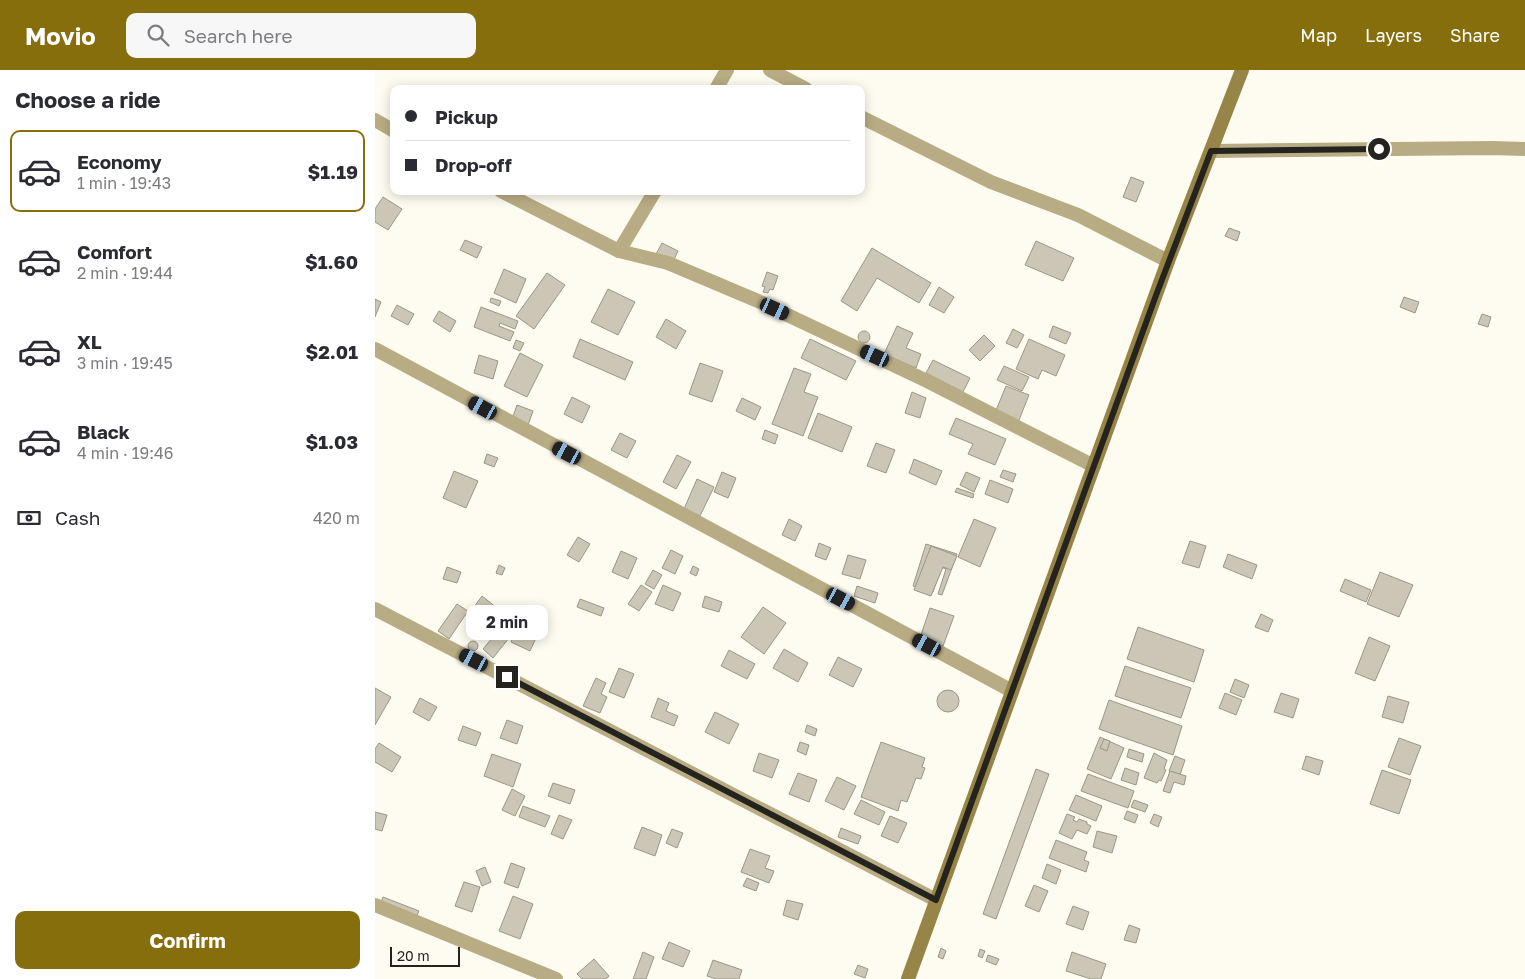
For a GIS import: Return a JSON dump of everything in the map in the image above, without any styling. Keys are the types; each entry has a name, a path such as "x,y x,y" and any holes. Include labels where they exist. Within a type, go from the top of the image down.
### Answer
{"main road":[{"path":"907,979 1239,71"}],"street":[{"path":"718,85 727,70"},
{"path":"770,70 798,85"},
{"path":"865,119 991,182 1078,215 1168,261"},
{"path":"375,120 390,129"},
{"path":"1211,151 1525,148"},
{"path":"509,195 619,251 668,263 758,301 925,380 1093,466"},
{"path":"619,251 653,195"},
{"path":"375,349 1012,691"},
{"path":"375,609 936,900"},
{"path":"375,906 556,979"}],"building":[{"path":"1131,177 1144,182 1136,202 1123,197"},
{"path":"383,197 402,209 388,230 375,222 375,209"},
{"path":"1229,228 1240,232 1237,241 1225,236"},
{"path":"465,240 482,247 477,258 460,250"},
{"path":"1036,241 1074,258 1063,281 1025,265"},
{"path":"662,243 678,251 672,264 655,256"},
{"path":"872,248 931,283 919,303 877,278 857,311 841,301"},
{"path":"504,269 526,279 516,303 494,293"},
{"path":"767,272 778,276 773,290 770,289 768,293 763,292 765,287 762,286"},
{"path":"547,273 565,285 534,329 516,316"},
{"path":"939,287 954,297 944,313 929,305"},
{"path":"608,289 635,302 618,335 591,322"},
{"path":"1404,297 1419,302 1415,313 1400,307"},
{"path":"491,298 501,301 499,306 490,302"},
{"path":"375,299 381,302 375,317"},
{"path":"397,305 414,314 408,325 391,316"},
{"path":"481,307 518,321 515,329 500,323 499,326 514,332 510,341 474,327"},
{"path":"439,311 456,321 450,332 433,321"},
{"path":"1482,314 1491,317 1488,327 1478,324"},
{"path":"666,319 686,331 676,349 656,337"},
{"path":"897,326 913,333 906,348 921,354 916,368 884,354"},
{"path":"1053,326 1071,333 1066,344 1049,337"},
{"path":"1013,329 1024,335 1017,348 1006,343"},
{"path":"862,331 866,331 870,337 866,343 862,343 858,339 858,335"},
{"path":"984,335 995,346 980,361 969,350"},
{"path":"580,339 633,362 625,380 573,357"},
{"path":"810,339 856,361 846,380 801,358"},
{"path":"1029,339 1065,355 1056,376 1042,370 1038,379 1016,369"},
{"path":"516,340 524,343 520,351 513,348"},
{"path":"520,353 543,365 527,397 504,386"},
{"path":"479,355 498,361 493,379 474,373"},
{"path":"933,360 970,378 963,392 926,373"},
{"path":"700,363 723,371 712,402 689,394"},
{"path":"1004,366 1029,377 1022,391 997,380"},
{"path":"794,368 811,374 804,392 818,397 803,436 772,424"},
{"path":"1006,386 1029,395 1015,430 992,420"},
{"path":"912,392 926,398 920,418 905,413"},
{"path":"572,397 590,406 582,423 564,414"},
{"path":"742,398 761,407 755,420 736,411"},
{"path":"517,405 533,411 527,428 511,422"},
{"path":"818,413 852,427 842,452 808,438"},
{"path":"956,418 1006,439 995,465 968,454 973,444 949,434"},
{"path":"765,430 778,435 775,444 762,439"},
{"path":"620,433 636,441 627,458 611,450"},
{"path":"876,443 895,450 886,473 867,466"},
{"path":"487,454 498,458 494,467 484,463"},
{"path":"677,455 691,462 676,489 663,482"},
{"path":"914,459 942,471 936,485 909,473"},
{"path":"1003,470 1016,474 1013,482 1000,477"},
{"path":"454,471 478,481 466,508 443,498"},
{"path":"722,472 736,478 728,498 714,492"},
{"path":"966,472 980,478 974,492 960,485"},
{"path":"697,479 714,487 700,516 684,509"},
{"path":"990,480 1013,489 1008,503 985,494"},
{"path":"957,488 974,494 973,498 955,492"},
{"path":"789,519 802,526 795,541 782,535"},
{"path":"974,519 996,528 980,567 958,557"},
{"path":"578,537 590,544 579,562 567,555"},
{"path":"1190,541 1206,546 1199,568 1182,563"},
{"path":"819,543 831,548 826,560 815,556"},
{"path":"926,544 957,554 942,595 938,594 946,569 941,567 933,592 913,586"},
{"path":"931,546 957,556 951,570 943,567 931,596 914,590"},
{"path":"671,550 683,556 675,574 662,568"},
{"path":"621,551 637,558 628,579 612,572"},
{"path":"1228,554 1257,565 1252,579 1223,567"},
{"path":"848,555 866,560 860,579 842,574"},
{"path":"499,565 505,568 502,575 496,573"},
{"path":"693,566 699,569 696,576 690,573"},
{"path":"447,567 461,572 457,583 443,579"},
{"path":"653,570 662,575 654,589 645,584"},
{"path":"1380,572 1413,585 1399,617 1367,604"},
{"path":"1345,579 1371,590 1366,602 1340,591"},
{"path":"641,585 652,592 639,611 628,604"},
{"path":"663,585 681,593 673,611 655,604"},
{"path":"857,586 878,593 875,603 854,596"},
{"path":"482,596 497,608 484,626 469,614"},
{"path":"705,596 722,602 719,612 702,607"},
{"path":"580,599 604,608 601,616 577,607"},
{"path":"457,604 468,611 449,639 438,631"},
{"path":"763,607 786,623 764,654 741,637"},
{"path":"930,608 954,616 943,646 920,638"},
{"path":"1261,614 1273,620 1268,632 1255,627"},
{"path":"503,625 513,633 493,658 483,649"},
{"path":"1138,627 1204,650 1194,682 1127,659"},
{"path":"516,629 536,638 530,651 511,642"},
{"path":"1369,637 1390,646 1375,681 1355,673"},
{"path":"473,641 478,646 473,651 468,646"},
{"path":"784,649 808,663 798,682 773,668"},
{"path":"729,650 755,664 747,679 721,666"},
{"path":"838,657 862,669 853,687 829,675"},
{"path":"1125,666 1191,688 1181,718 1115,696"},
{"path":"619,668 634,674 624,698 609,692"},
{"path":"596,678 606,683 601,694 607,697 600,713 583,706"},
{"path":"1235,679 1249,685 1244,698 1230,692"},
{"path":"375,688 391,697 375,725"},
{"path":"944,690 952,690 959,697 959,705 952,712 944,712 937,705 937,697"},
{"path":"1225,693 1242,700 1236,715 1219,708"},
{"path":"1281,693 1299,699 1293,718 1274,712"},
{"path":"1388,696 1409,702 1403,723 1382,717"},
{"path":"420,698 437,707 429,721 413,712"},
{"path":"658,698 669,703 666,711 678,716 674,726 651,717"},
{"path":"1109,700 1182,726 1173,755 1099,729"},
{"path":"715,712 739,724 729,744 705,732"},
{"path":"507,720 523,726 517,744 500,738"},
{"path":"807,725 817,729 815,736 805,732"},
{"path":"463,726 481,733 476,746 458,740"},
{"path":"1100,737 1124,748 1111,779 1087,769"},
{"path":"1399,738 1421,746 1410,775 1388,767"},
{"path":"1104,739 1110,741 1107,751 1100,748"},
{"path":"800,742 809,745 806,755 797,751"},
{"path":"881,742 925,758 922,767 925,768 921,779 916,778 907,802 901,800 898,811 861,797"},
{"path":"379,743 401,757 392,772 375,762 375,749"},
{"path":"1129,749 1144,754 1142,762 1127,757"},
{"path":"759,753 779,760 772,778 753,771"},
{"path":"1154,753 1167,760 1164,769 1166,770 1161,781 1159,780 1157,783 1144,778"},
{"path":"492,754 521,764 513,787 484,776"},
{"path":"1175,756 1185,760 1180,775 1169,771"},
{"path":"1306,756 1323,761 1319,775 1302,769"},
{"path":"1125,768 1139,773 1136,785 1121,780"},
{"path":"1036,769 1049,774 996,919 983,914"},
{"path":"1382,770 1411,780 1399,814 1370,804"},
{"path":"1170,771 1186,776 1184,785 1174,782 1170,793 1163,791"},
{"path":"798,773 817,780 809,802 789,794"},
{"path":"1088,774 1134,791 1128,808 1081,791"},
{"path":"837,777 856,786 844,810 825,801"},
{"path":"553,783 575,790 570,804 548,796"},
{"path":"512,789 525,796 515,816 502,810"},
{"path":"1076,795 1102,806 1096,821 1069,810"},
{"path":"861,800 885,812 879,825 854,814"},
{"path":"1134,800 1148,805 1145,812 1131,807"},
{"path":"523,806 550,816 545,827 519,817"},
{"path":"1127,811 1138,815 1135,823 1124,819"},
{"path":"375,812 387,815 382,831 375,829"},
{"path":"1067,814 1075,817 1073,820 1077,822 1079,819 1091,826 1087,834 1077,830 1072,839 1059,833"},
{"path":"1154,814 1162,817 1158,827 1150,823"},
{"path":"559,815 572,820 563,839 551,834"},
{"path":"890,816 907,823 898,843 881,836"},
{"path":"642,827 662,835 655,856 634,848"},
{"path":"841,828 861,836 858,844 838,837"},
{"path":"672,829 683,833 677,848 666,843"},
{"path":"1097,831 1117,836 1112,853 1093,847"},
{"path":"1056,840 1087,852 1084,860 1089,862 1086,872 1049,858"},
{"path":"750,849 770,856 765,868 774,871 769,883 741,872"},
{"path":"511,863 525,868 518,888 504,883"},
{"path":"1047,864 1061,870 1056,884 1042,878"},
{"path":"485,867 491,882 482,886 476,871"},
{"path":"747,878 759,883 756,891 743,886"},
{"path":"464,882 480,887 472,912 455,906"},
{"path":"1034,885 1048,891 1039,912 1025,906"},
{"path":"513,896 533,904 520,939 499,931"},
{"path":"383,897 419,911 414,922 379,907"},
{"path":"787,900 803,904 798,920 783,915"},
{"path":"1073,906 1089,912 1083,930 1066,924"},
{"path":"1129,925 1140,929 1136,943 1124,940"},
{"path":"669,942 690,951 683,967 662,959"},
{"path":"941,948 946,951 943,959 938,957"},
{"path":"980,949 985,951 982,958 978,956"},
{"path":"643,952 654,957 646,979 633,979"},
{"path":"1072,952 1106,964 1101,979 1091,979 1066,971"},
{"path":"988,955 999,959 996,965 986,961"},
{"path":"594,959 609,976 606,979 582,979 577,974"},
{"path":"713,960 742,970 739,979 716,979 707,976"},
{"path":"858,965 868,969 865,978 854,974"}],"route":[{"path":"507,677 936,900 1168,261 1211,151 1379,149"}]}
